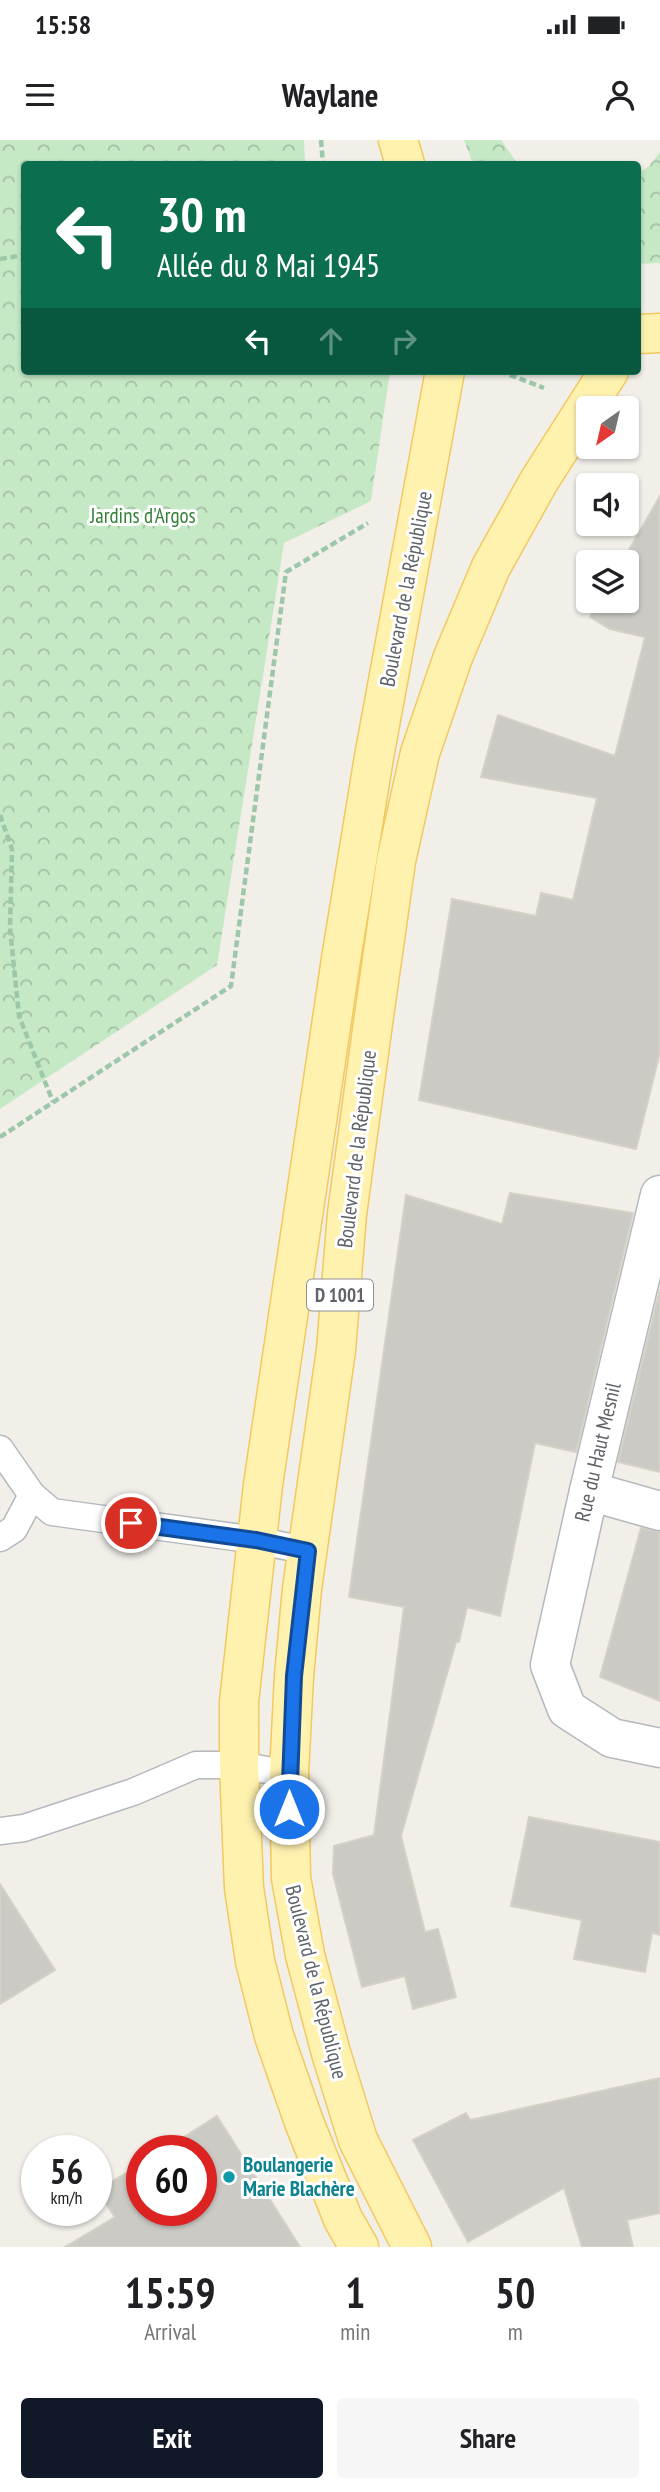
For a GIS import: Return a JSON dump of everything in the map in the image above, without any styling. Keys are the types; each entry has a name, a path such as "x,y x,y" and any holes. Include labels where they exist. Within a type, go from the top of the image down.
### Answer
{"main road":[{"path":"398,140 404,161"},
{"path":"641,334 660,333"},
{"name":"Boulevard de la République","path":"359,2247 343,2219 304,2122 274,2036 255,1961 244,1888 239,1702 256,1540 346,932 374,757 444,375"},
{"name":"Boulevard de la République","path":"412,2247 358,2140 331,2053 290,1878 289,1774 294,1676 373,1023 396,861 420,753 453,657 491,567 539,481 606,375"}],"street":[{"name":"Rue du Haut Mesnil","path":"660,1195 550,1665 567,1709 612,1738 660,1748"},
{"path":"589,1491 660,1511"}],"lane":[{"path":"0,1449 32,1495 52,1512 256,1540 308,1551"},
{"path":"0,1538 14,1529 32,1495"},
{"path":"0,1831 24,1828 134,1792 196,1765 239,1765 289,1774"}],"path":[{"path":"321,140 323,161"},
{"path":"0,259 21,256"},
{"path":"0,1138 231,986 286,572 378,517"},
{"path":"0,815 12,849 10,928 19,1016 53,1102"}],"green space":[{"name":"Jardins d'Argos","path":"0,140 304,140 305,161 21,161 21,375 389,375 371,501 284,543 217,965 0,1109"},
{"path":"464,140 501,140 516,161 472,161"},
{"path":"660,152 660,263 641,264 641,171"}],"building":[{"path":"660,496 660,1052 636,1149 419,1100 452,899 536,916 541,893 573,900 597,798 481,777 498,715 615,756 645,637 610,629 590,617 592,613 639,613 639,550 629,550"},
{"path":"510,1193 633,1213 576,1452 535,1443 500,1616 467,1607 401,1836 425,1932 438,1929 456,1997 413,2009 405,1976 362,1987 333,1874 334,1846 374,1835 404,1607 349,1597 406,1195 502,1224"},
{"path":"660,1289 660,1472 618,1462"},
{"path":"641,1528 660,1532 660,1701 600,1677"},
{"path":"529,1817 660,1842 660,1935 652,1933 645,1972 574,1959 582,1920 511,1906"},
{"path":"0,1884 55,1970 0,2004"},
{"path":"660,2078 660,2213 627,2220 633,2247 582,2247 564,2188 468,2242 413,2140 466,2113 470,2120"},
{"name":"Boulangerie Marie Blachère","path":"217,2116 300,2247 65,2247 100,2226 112,2226 112,2219 115,2217 112,2213 112,2182 126,2173 126,2226 217,2226 217,2135 187,2135"}],"place":[{"name":"Boulangerie Marie Blachère","path":"229,2177"}],"route":[{"path":"131,1523 256,1540 308,1551 294,1676 289,1809"}]}
